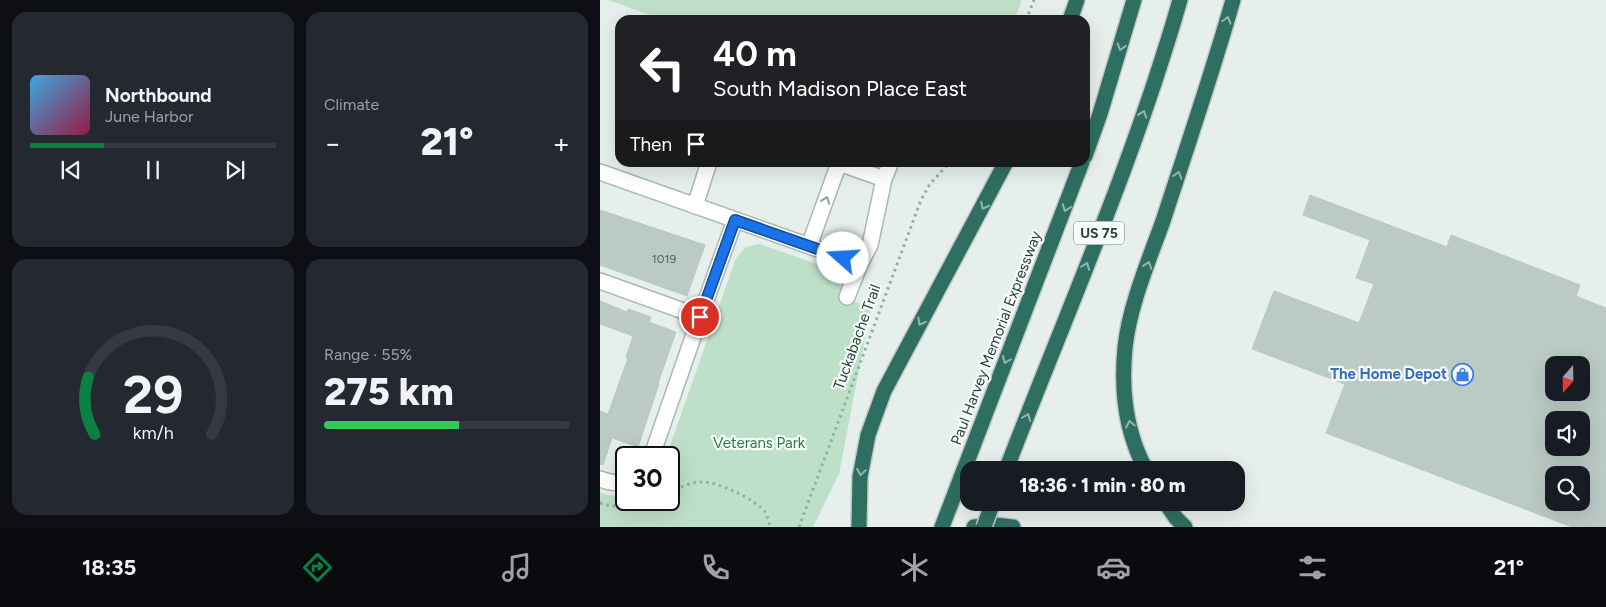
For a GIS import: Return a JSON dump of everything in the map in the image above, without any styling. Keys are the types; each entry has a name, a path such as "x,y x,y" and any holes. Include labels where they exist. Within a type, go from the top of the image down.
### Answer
{"highway":[{"path":"1072,15 1077,0"},
{"path":"1090,142 1134,0"},
{"name":"US 75","path":"1009,461 1134,141 1162,61 1180,0"},
{"path":"1141,461 1130,430 1125,403 1125,346 1129,326 1139,290 1208,86 1233,0"},
{"path":"859,527 860,478 868,435 884,391 1003,167"},
{"name":"Paul Harvey Memorial Expressway","path":"942,527 1080,167"},
{"path":"984,527 990,511"},
{"path":"1171,511 1185,527"},
{"path":"974,527 995,525 1013,527"}],"street":[{"path":"695,206 707,167"},
{"path":"809,246 839,167"},
{"path":"851,167 884,179"},
{"path":"847,296 870,245 884,179 889,167"},
{"path":"600,172 860,264"},
{"path":"655,446 735,220"},
{"path":"600,282 700,317"},
{"path":"600,479 606,482 615,483"}],"path":[{"path":"1028,15 1034,0"},
{"name":"Tuckabache Trail","path":"798,527 921,200 930,184 945,167"},
{"path":"680,488 704,482 745,497 765,512 770,527"},
{"path":"600,503 615,506"}],"green space":[{"path":"608,0 1022,0 1016,15 650,15"},
{"name":"Veterans Park","path":"760,244 842,273 847,282 844,298 871,307 839,474 813,527 600,527 600,492 606,495 615,495 615,511 680,511 680,446 670,446 736,258 746,247"}],"building":[{"name":"The Home Depot","path":"1310,195 1447,247 1451,235 1580,285 1576,296 1606,308 1606,527 1572,527 1326,433 1345,384 1252,349 1274,291 1359,323 1374,284 1356,278 1370,240 1303,215"},
{"path":"600,210 705,245 687,296 600,265"},
{"path":"600,301 627,312 628,309 651,317 649,322 676,332 638,446 612,438 603,465 600,464 600,411 608,414 628,358 626,357 633,336 600,324"}],"place":[{"name":"The Home Depot","path":"1463,374"}],"route":[{"path":"700,317 735,220 843,258"}]}
